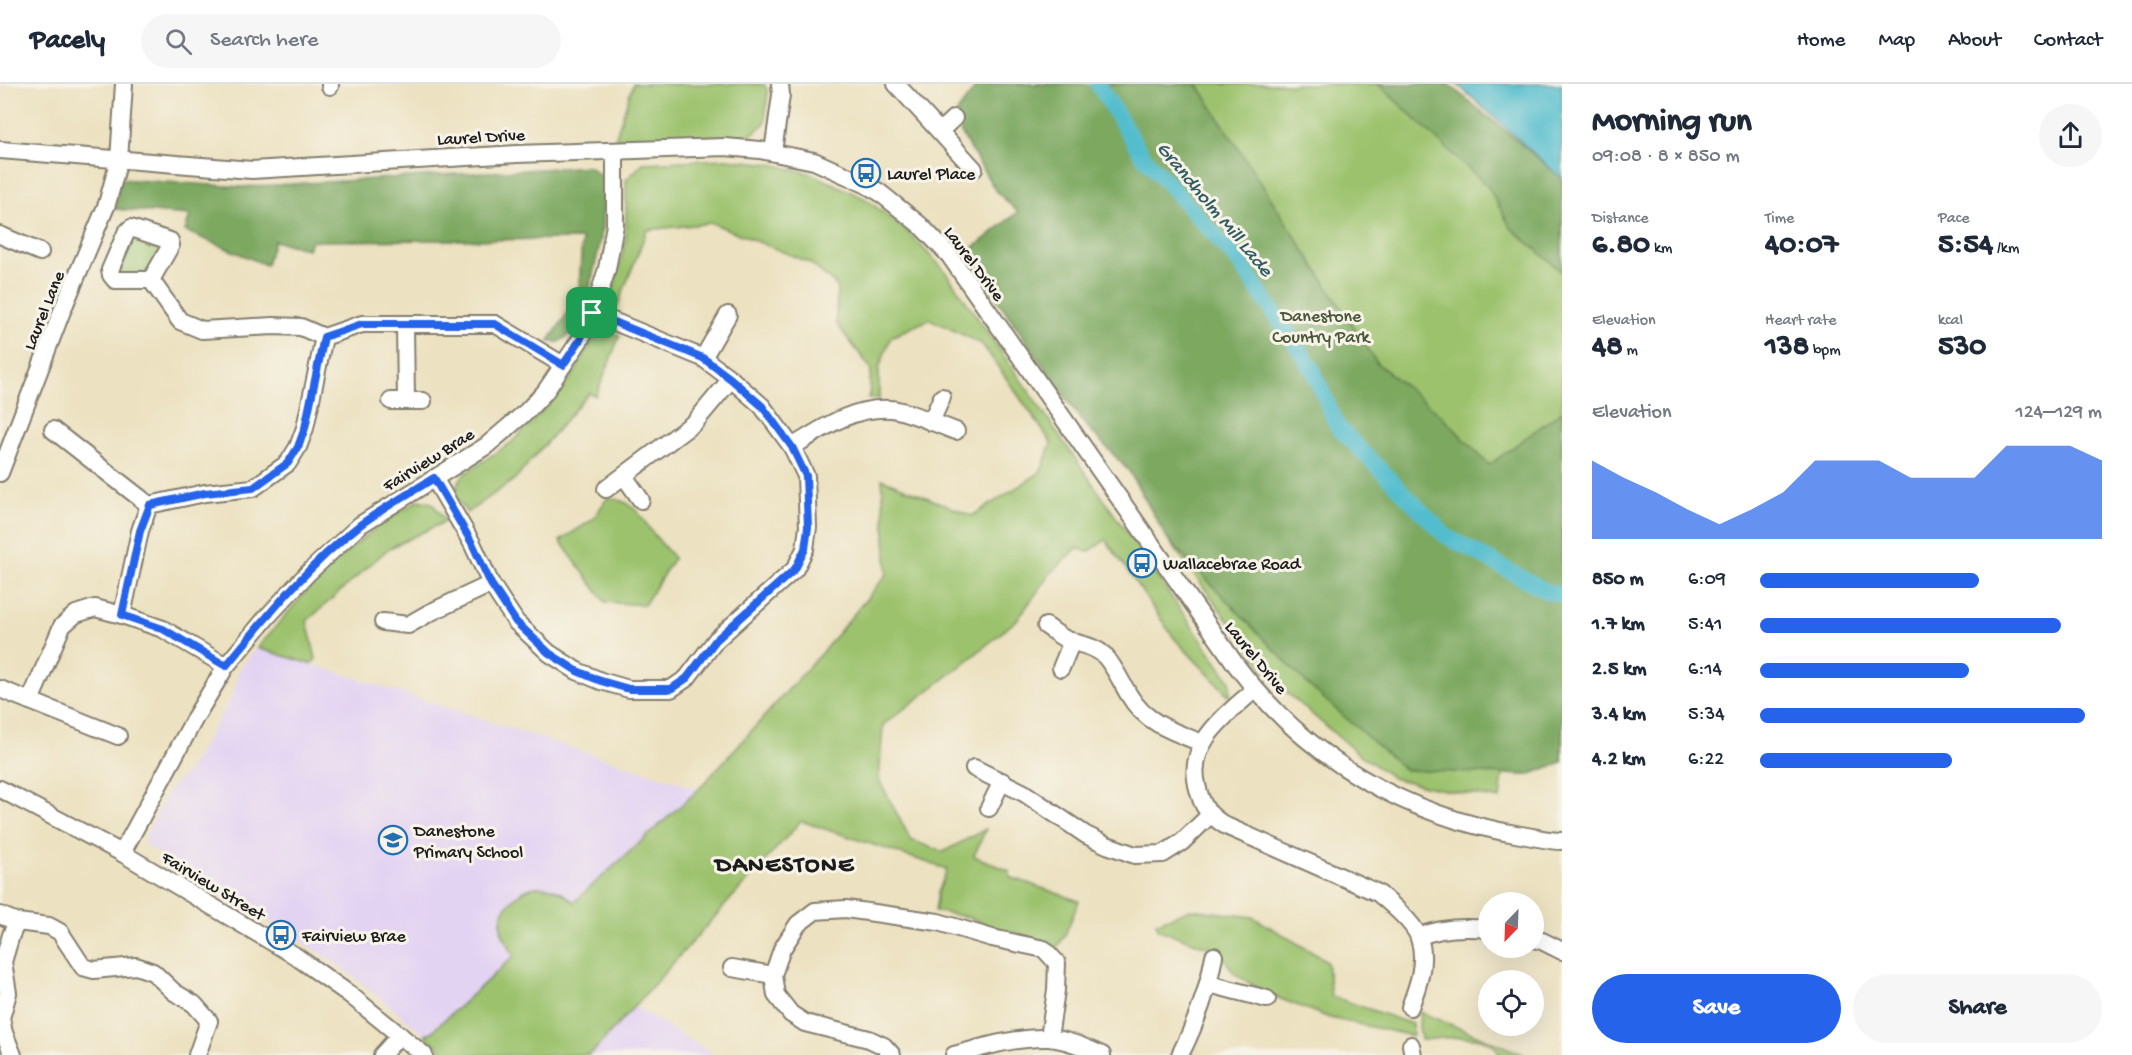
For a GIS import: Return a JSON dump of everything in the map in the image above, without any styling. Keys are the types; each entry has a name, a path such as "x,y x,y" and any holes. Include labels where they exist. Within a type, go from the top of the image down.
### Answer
{"street":[{"path":"119,160 124,84"},
{"path":"773,152 781,95 780,84"},
{"path":"896,84 974,169"},
{"path":"940,131 954,118"},
{"name":"Laurel Drive","path":"0,150 252,170 517,154 725,147 773,152 814,161 879,192 920,225 949,255 1254,690 1317,749 1383,792 1432,812 1483,829 1562,841"},
{"name":"Fairview Brae","path":"122,853 226,666 267,617 316,565 360,525 486,446 527,411 545,392 580,340 607,269 615,225 615,151"},
{"name":"Laurel Lane","path":"0,473 62,311 107,204 119,160"},
{"path":"0,236 40,252"},
{"path":"151,280 180,321 202,330 273,326 302,327 324,337 362,324 495,324 563,365"},
{"path":"434,478 472,543 491,584 508,611 530,636 549,653 577,671 629,689 671,689 687,678 716,640 795,569 805,549 808,527 806,476 792,447 762,406 703,358 592,313"},
{"path":"703,358 728,315"},
{"path":"405,324 407,401"},
{"path":"150,505 205,493 253,488 288,463 298,447 305,428 324,337"},
{"path":"606,489 695,422 731,379"},
{"path":"931,422 942,397"},
{"path":"792,447 834,421 861,411 892,409 956,431"},
{"path":"53,430 150,505"},
{"path":"624,476 641,500"},
{"path":"122,615 140,531 150,505"},
{"path":"383,622 408,625 491,584"},
{"path":"30,701 62,626 76,614 95,608 163,629 226,666"},
{"path":"1046,626 1072,641 1091,646 1102,654 1111,664 1130,698 1143,713 1161,726 1202,743"},
{"path":"1061,668 1072,641"},
{"path":"0,689 118,736"},
{"path":"1254,690 1213,728 1202,743 1196,758 1195,776 1200,797 1210,815 1226,826 1378,893 1396,907 1419,937 1420,978 1410,1007"},
{"path":"974,768 1024,793 1086,835 1135,855 1163,854 1182,842 1210,815"},
{"path":"989,808 1002,781"},
{"name":"Fairview Street","path":"0,789 122,853 294,955 424,1055"},
{"path":"892,1055 884,1046 869,1039 805,1023 791,1014 776,995 772,975 782,949 798,924 815,910 846,909 938,922 992,938 1044,949 1057,963 1056,990 1049,1038"},
{"path":"0,915 17,922 49,926 60,932 83,967 94,970 136,966 153,972 174,992 194,1004 209,1021 197,1055"},
{"path":"13,1055 1,1018 8,993 3,962 17,922"},
{"path":"1419,937 1429,932 1478,928"},
{"path":"1544,942 1562,951"},
{"path":"1180,1055 1200,1012 1209,984 1214,956"},
{"path":"732,968 772,975"},
{"path":"1209,984 1266,999"},
{"path":"382,1055 400,1035"},
{"path":"954,1055 992,1044 1049,1038 1085,1047 1102,1055"}],"shaded area":[{"name":"Danestone Primary School","path":"257,648 699,789 430,1033 425,1035 349,973 323,955 145,845 147,833 170,789 188,771 233,695 239,670"},
{"path":"635,1007 715,1055 588,1055"}],"green space":[{"path":"633,84 764,84 768,92 765,123 750,136 615,139"},
{"name":"Danestone Country Park","path":"978,84 1448,84 1562,178 1562,762 1528,775 1503,774 1500,799 1433,788 1393,778 1356,752 1272,680 1167,538 1129,471 1081,420 966,254 1018,212 996,191 961,133"},
{"name":"Danestone Country Park","path":"978,84 1197,84 1377,363 1441,415 1489,465 1562,411 1562,762 1528,775 1405,770 1305,682 1167,538 1129,471 1081,420 966,254 1018,212 996,191 961,133 957,112"},
{"path":"1378,84 1448,84 1562,178 1562,272 1511,228 1488,187"},
{"path":"727,159 771,164 812,174 864,198 906,230 945,271 1230,681 1230,697 1174,638 1106,540 1088,552 1077,548 1050,574 1017,620 883,725 879,780 911,840 943,852 986,829 974,856 1010,871 1010,877 1079,901 1057,948 1020,934 1002,931 971,918 935,911 938,893 947,869 801,821 588,1055 447,1055 425,1035 430,1033 514,956 501,930 503,914 511,901 524,891 538,887 557,890 574,902 699,789 824,650 887,574 882,479 972,516 1038,474 1043,467 1051,442 982,344 930,319 891,337 879,368 879,399 869,399 871,369 836,323 837,286 810,263 712,223 647,230 617,307 612,295 626,239 626,180 643,163"},
{"path":"589,166 605,179 601,239 588,296 571,333 559,342 548,342 565,317 579,288 582,239 311,241 308,249 274,241 266,265 185,231 190,215 115,209 119,179 242,187"},
{"path":"135,235 160,246 161,252 144,272 118,276"},
{"path":"609,332 620,335 596,396 589,393 515,479 467,513 456,498 457,484 464,474 512,442 552,401 574,373 591,343 599,334"},
{"path":"608,497 625,502 635,509 674,558 644,605 605,602 560,541 593,519"},
{"path":"418,500 432,503 446,521 388,549 307,621 316,659 311,664 257,648 324,571 378,526"},
{"path":"1190,909 1253,917 1327,961 1331,996 1412,1024 1413,1036 1330,1018 1263,992 1234,973 1219,951 1159,930 1156,923"},
{"path":"1420,1012 1525,1055 1499,1055 1495,1047 1488,1042 1466,1037 1421,1040"}],"water":[{"path":"1457,84 1562,84 1562,178 1559,176"}],"waterway":[{"name":"Grandholm Mill Lade","path":"1098,84 1142,155 1239,262 1312,368 1337,426 1446,536 1548,592 1562,595"}],"place":[{"name":"Laurel Place","path":"866,173"},
{"name":"Wallacebrae Road","path":"1142,563"},
{"name":"Danestone Primary School","path":"393,840"},
{"name":"Fairview Brae","path":"281,935"}],"district":[{"name":"DANESTONE","path":"785,863"}],"route":[{"path":"592,313 703,358 731,379 762,406 792,447 806,476 808,527 805,549 795,569 716,640 687,678 671,689 629,689 601,681 577,671 549,653 516,622 508,611 434,478 360,525 308,573 226,666 163,629 122,615 140,531 150,505 205,493 253,488 288,463 298,447 305,428 324,337 362,324 495,324 563,365 580,340 592,313"}]}
